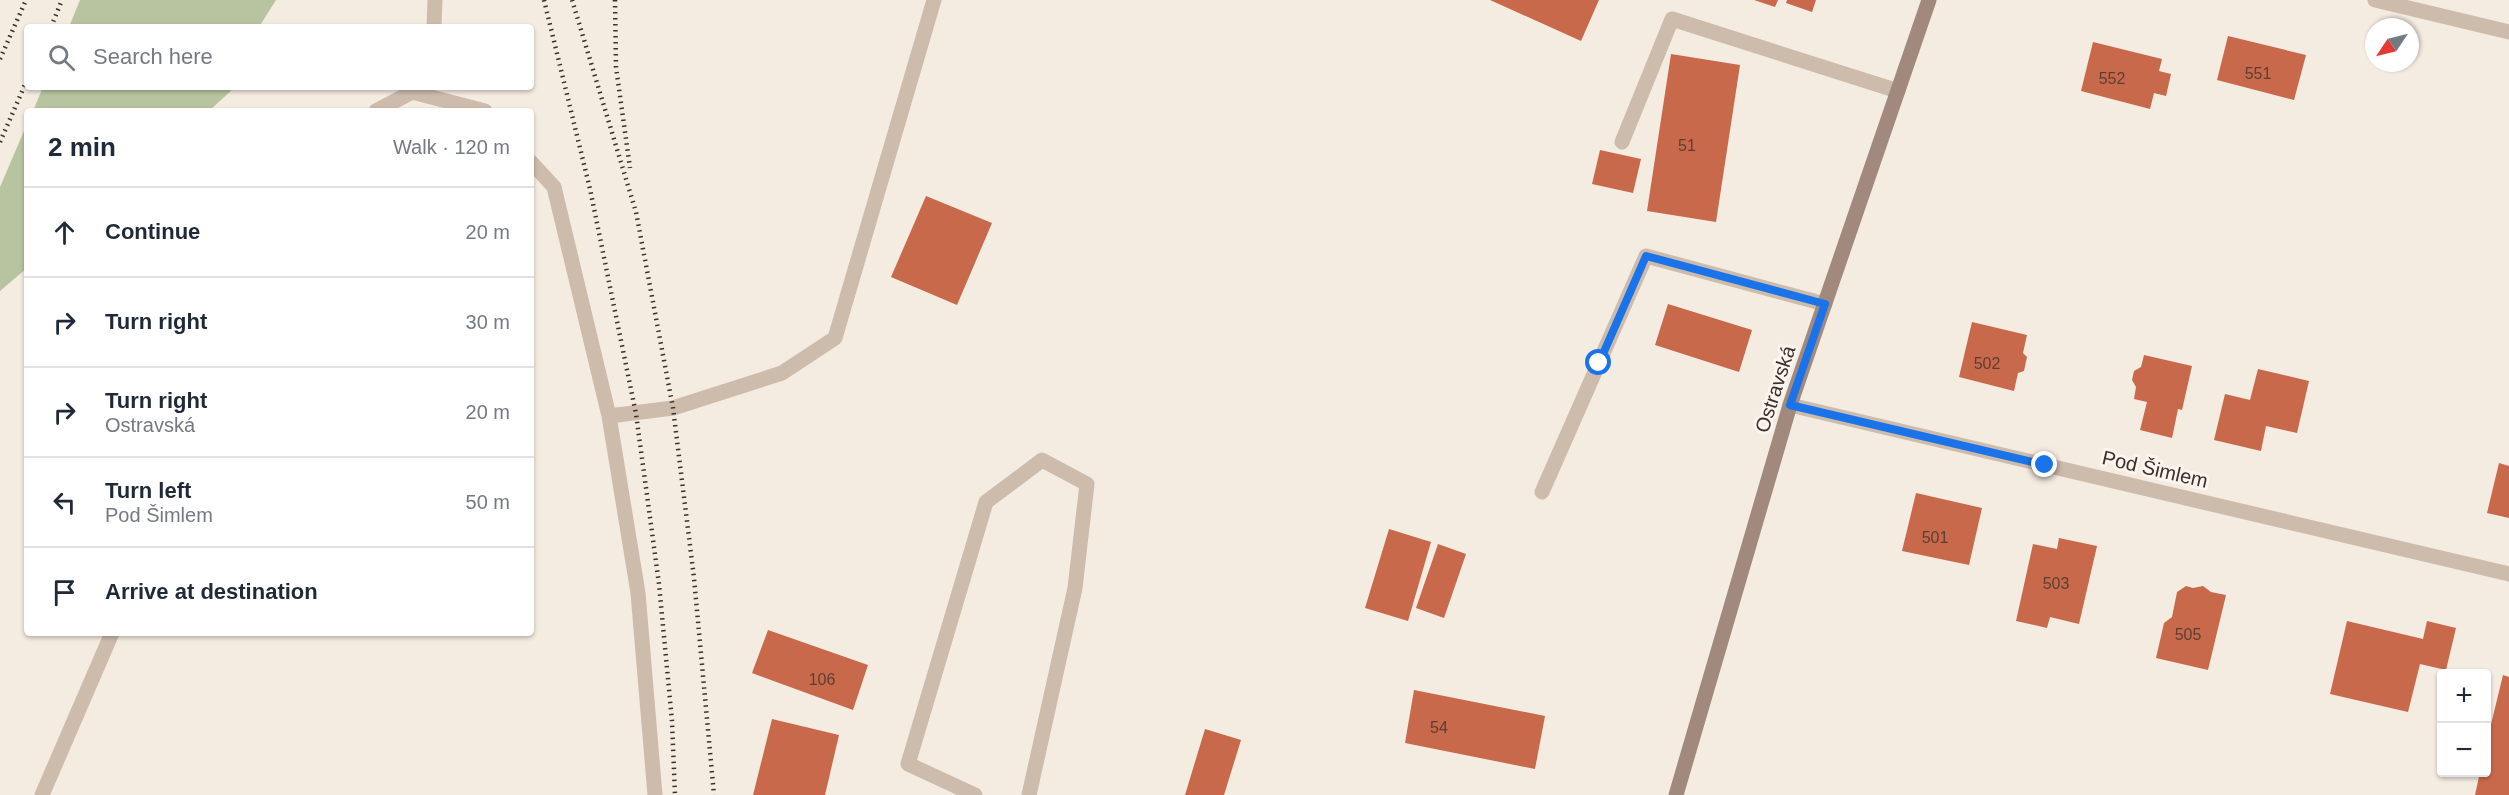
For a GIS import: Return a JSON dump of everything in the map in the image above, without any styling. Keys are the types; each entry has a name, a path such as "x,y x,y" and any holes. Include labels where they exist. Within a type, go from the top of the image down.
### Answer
{"street":[{"path":"434,24 435,0"},
{"path":"609,416 673,408 782,373 835,338 934,0"},
{"name":"Ostravská","path":"1676,795 1790,405 1929,0"},
{"path":"2375,0 2509,33"},
{"path":"1622,142 1672,19 1898,91"},
{"path":"382,108 412,92 430,92 475,108"},
{"path":"534,165 554,187 609,416 638,593 655,795"},
{"path":"1542,492 1646,256 1825,304"},
{"name":"Pod Šimlem","path":"1790,405 2509,574"},
{"path":"975,795 908,764 986,502 1042,460 1087,484 1075,588 1029,795"},
{"path":"42,795 111,636"}],"green space":[{"path":"80,0 276,0 261,24 70,24"},
{"path":"42,90 232,90 212,108 34,108"},
{"path":"24,131 24,271 0,291 0,187"}],"building":[{"path":"1490,0 1599,0 1581,41"},
{"path":"1754,0 1778,0 1775,7"},
{"path":"1787,0 1816,0 1812,12 1786,3"},
{"path":"2228,36 2306,55 2294,100 2217,80"},
{"path":"2093,42 2162,59 2159,71 2171,74 2166,96 2154,93 2150,109 2081,91"},
{"path":"1671,54 1740,65 1716,222 1647,211"},
{"path":"1600,150 1641,159 1633,193 1592,184"},
{"path":"926,196 992,223 957,305 891,277"},
{"path":"1668,304 1752,330 1739,372 1655,345"},
{"path":"1972,322 2027,335 2023,353 2027,357 2024,371 2018,373 2014,391 1959,377"},
{"path":"2144,355 2192,366 2182,410 2178,409 2172,438 2140,430 2147,402 2134,399 2136,387 2132,380 2134,371 2141,367"},
{"path":"2258,369 2309,381 2297,433 2266,426 2261,451 2214,440 2225,394 2250,400"},
{"path":"2499,463 2509,466 2509,518 2487,513"},
{"path":"1916,493 1982,508 1969,565 1902,551"},
{"path":"1389,529 1431,542 1408,621 1365,608"},
{"path":"2059,538 2097,546 2079,624 2050,617 2047,628 2016,621 2033,544 2057,549"},
{"path":"1438,544 1466,554 1444,618 1416,608"},
{"path":"2186,586 2193,588 2203,586 2211,592 2226,595 2208,670 2156,658 2164,623 2172,617 2177,592"},
{"path":"2347,621 2423,639 2427,621 2456,628 2446,669 2420,664 2408,712 2330,694"},
{"path":"768,630 868,665 853,710 752,673"},
{"path":"2503,675 2509,677 2509,795 2475,795 2479,777 2491,777 2491,724"},
{"path":"1414,690 1545,716 1535,769 1405,743"},
{"path":"772,719 839,735 825,795 753,795"},
{"path":"1205,729 1241,740 1224,795 1185,795"}],"railway":[{"path":"0,59 26,0"},
{"path":"52,24 62,0"},
{"path":"544,0 590,189 636,414 659,584 672,721 675,795"},
{"path":"572,0 636,212 673,408 694,578 714,795"},
{"path":"615,0 616,67 630,168"},
{"path":"0,142 24,87"}],"route":[{"path":"1599,363 1646,256 1825,304 1790,405 2045,465"}]}
